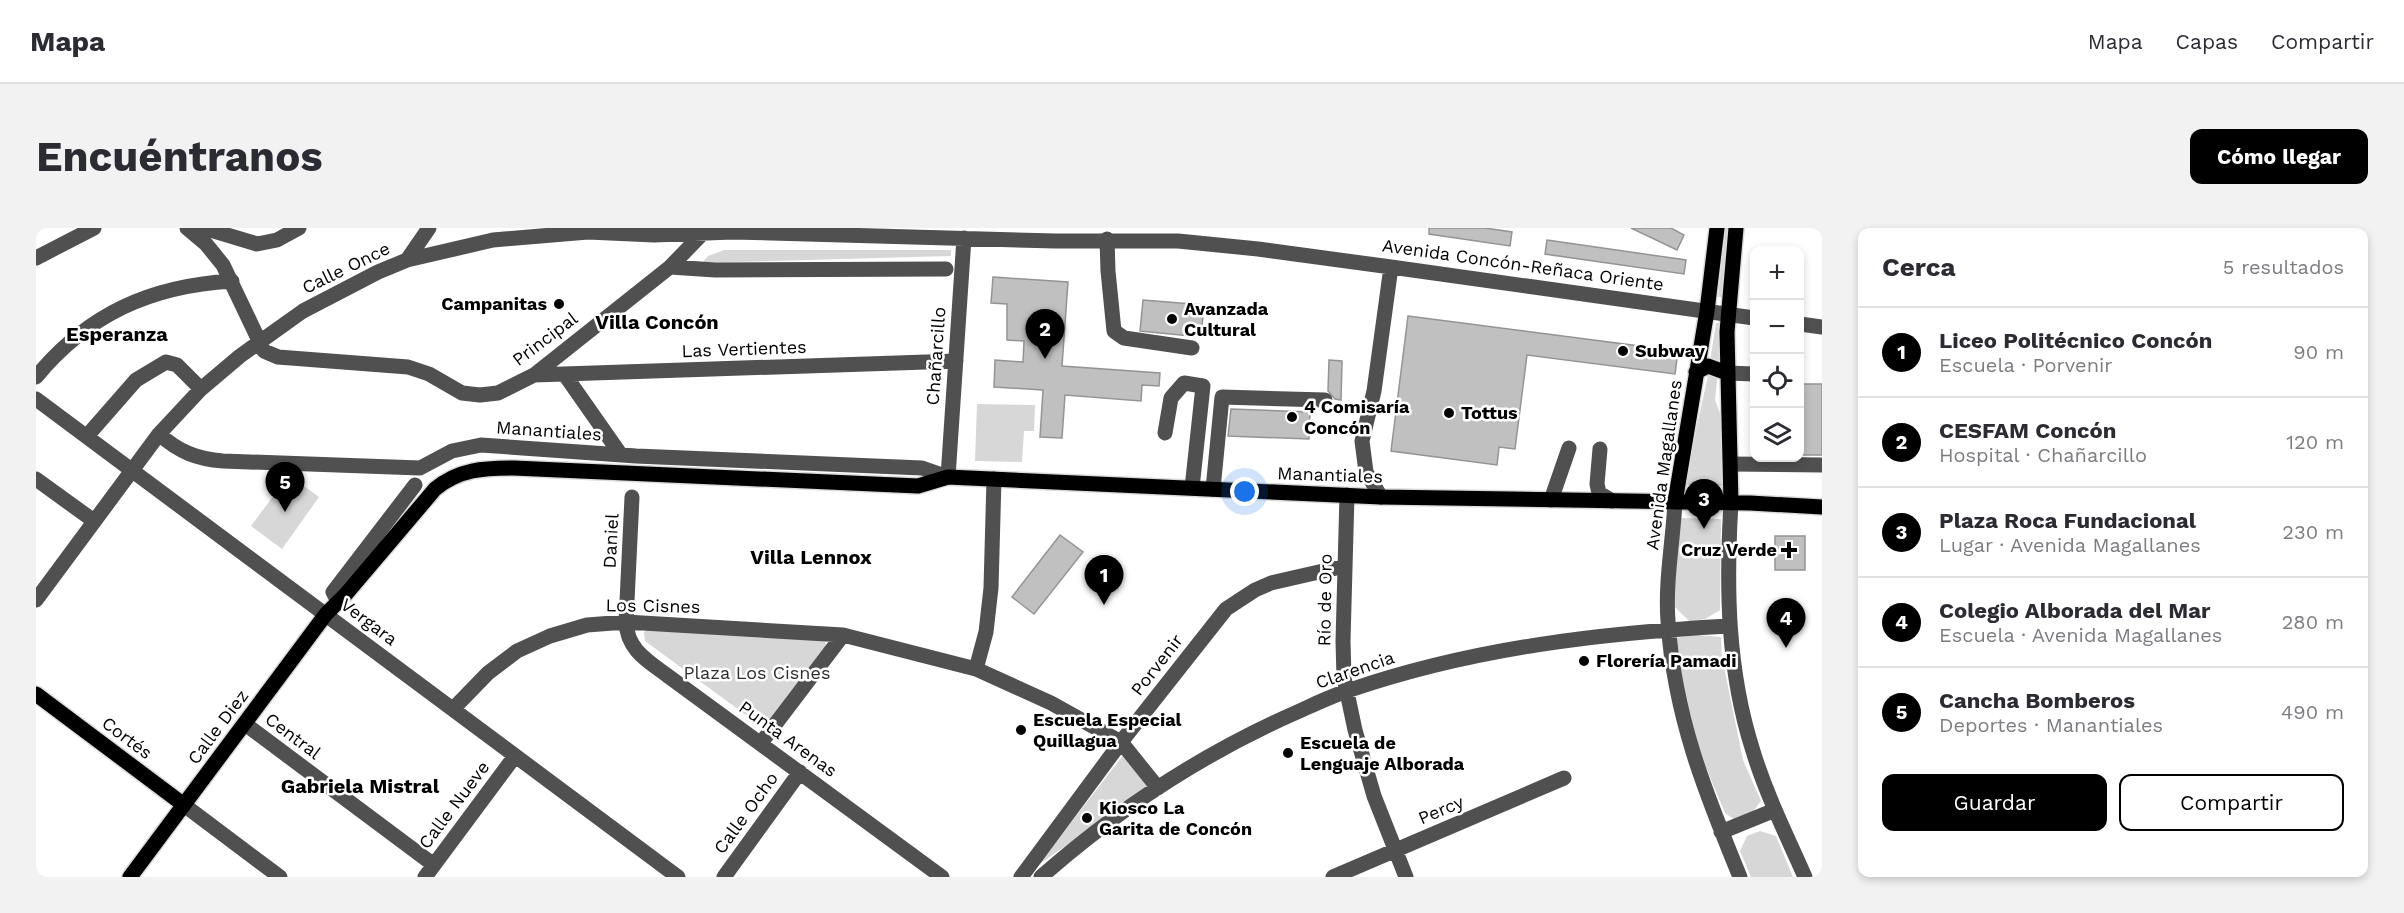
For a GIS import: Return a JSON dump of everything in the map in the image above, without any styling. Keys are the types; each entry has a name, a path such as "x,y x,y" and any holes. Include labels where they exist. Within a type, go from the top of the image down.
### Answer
{"main road":[{"name":"Avenida Magallanes","path":"1675,502 1707,311 1717,228"},
{"path":"1731,503 1727,373 1728,315 1736,228"},
{"path":"1696,372 1708,366 1727,373"},
{"name":"Manantiales","path":"486,468 918,486 948,477 1381,497 1731,503 1822,507"},
{"name":"Calle Diez","path":"130,877 326,614 339,603 435,489 462,472 486,468"},
{"name":"Cortés","path":"36,694 184,805"}],"street":[{"path":"36,258 94,228"},
{"path":"187,228 206,244 223,266 259,342"},
{"path":"204,228 257,244 277,240 299,228"},
{"path":"407,260 429,228"},
{"name":"Principal","path":"259,342 264,351 278,357 408,367 429,374 454,390 471,395 498,393 534,375 670,267 704,231"},
{"name":"Calle Once","path":"36,600 159,435 201,389 259,342 322,300 349,285 407,260 464,246 523,236 588,232 762,231 964,238"},
{"name":"Avenida Concón-Reñaca Oriente","path":"964,238 1032,234 1215,244 1750,317"},
{"name":"Chañarcillo","path":"948,477 964,238"},
{"path":"1107,239 1114,331 1124,338 1192,348"},
{"path":"670,267 715,270 946,269"},
{"path":"1381,497 1366,472 1362,441 1374,391 1391,267"},
{"path":"36,377 66,344 112,313 153,295 174,289 232,281"},
{"path":"1804,325 1822,327"},
{"path":"87,436 136,380 166,362 177,365 201,389"},
{"name":"Las Vertientes","path":"534,375 956,362"},
{"path":"1727,373 1750,374"},
{"path":"565,375 621,456"},
{"path":"1166,433 1171,398 1185,383 1203,386 1192,488"},
{"path":"1214,489 1222,397 1326,400"},
{"name":"Vergara","path":"36,399 678,877"},
{"name":"Manantiales","path":"159,435 183,453 201,460 420,468 452,451 481,445 621,456 922,468 948,477"},
{"path":"1551,500 1569,448"},
{"path":"1600,449 1597,484 1599,493 1612,501"},
{"path":"1731,464 1760,462"},
{"path":"1786,462 1822,465"},
{"path":"36,479 94,521"},
{"path":"976,669 986,632 992,588 994,479"},
{"path":"339,603 333,592 415,485"},
{"name":"Río de Oro","path":"1347,495 1343,664 1347,691 1365,768 1394,851 1406,877"},
{"name":"Daniel","path":"626,622 632,497"},
{"name":"Avenida Magallanes","path":"1675,502 1668,585 1669,629 1679,700 1696,768 1740,877"},
{"path":"1731,503 1729,626 1735,675 1753,752 1775,810 1805,877"},
{"name":"Porvenir","path":"1021,877 1121,742 1226,609 1254,590 1271,583 1345,566"},
{"name":"Los Cisnes","path":"453,709 488,673 533,643 568,630 626,622 843,635 976,669 1051,703 1121,742 1158,788"},
{"name":"Punta Arenas","path":"626,622 628,639 637,652 942,877"},
{"name":"Clarencia","path":"1041,877 1112,819 1214,753 1347,691 1430,667 1514,648 1607,634 1729,626"},
{"path":"761,743 843,635"},
{"name":"Central","path":"245,724 429,871"},
{"name":"Calle Nueve","path":"429,871 515,756"},
{"name":"Calle Ocho","path":"724,877 800,772"},
{"name":"Percy","path":"1334,877 1564,778"},
{"name":"Cortés","path":"184,805 280,877"},
{"path":"1721,832 1775,810"}],"green space":[{"path":"1725,228 1732,228 1724,297 1718,297"},
{"path":"724,250 951,250 951,256 702,263 708,256"},
{"path":"1716,323 1723,323 1715,400 1724,424 1724,486 1684,485 1707,380"},
{"path":"977,404 1035,405 1034,431 1024,431 1022,462 975,461"},
{"path":"289,475 319,497 282,549 251,526"},
{"path":"1679,518 1721,519 1720,610 1705,619 1690,622 1673,605"},
{"name":"Plaza Los Cisnes","path":"648,626 822,637 828,648 765,729 645,641 644,633"},
{"path":"1697,635 1721,637 1722,657 1743,760 1761,801 1751,814 1735,820 1725,813 1702,758 1681,681 1675,638"},
{"path":"1123,756 1150,788 1038,865 1121,758"},
{"path":"1760,831 1776,836 1793,877 1751,877 1740,851 1747,836"}],"building":[{"path":"1429,228 1485,228 1512,232 1510,246 1429,234"},
{"path":"1631,228 1671,228 1684,235 1677,250"},
{"path":"1547,240 1686,260 1684,274 1545,254"},
{"path":"993,277 1068,282 1062,366 1160,373 1159,386 1142,385 1141,401 1065,395 1062,438 1040,437 1043,390 994,387 995,360 1023,362 1024,341 1007,340 1007,304 991,303"},
{"name":"Avanzada Cultural","path":"1143,300 1204,305 1201,337 1140,331"},
{"name":"Tottus","path":"1408,316 1678,351 1675,374 1527,355 1515,449 1499,447 1497,465 1391,451"},
{"path":"1329,360 1342,361 1341,400 1335,399 1328,391"},
{"path":"1804,384 1822,384 1822,455 1804,455"},
{"path":"1231,409 1310,412 1309,439 1228,436"},
{"path":"1060,535 1083,552 1034,614 1012,597"},
{"path":"1775,536 1805,536 1805,570 1775,570"}],"place":[{"name":"Campanitas","path":"559,304"},
{"name":"Avanzada Cultural","path":"1172,319"},
{"name":"Subway","path":"1623,351"},
{"name":"CESFAM Concón","path":"1045,359"},
{"name":"Tottus","path":"1449,413"},
{"name":"4 Comisaría Concón","path":"1292,417"},
{"name":"Cancha Bomberos","path":"285,512"},
{"name":"Plaza Roca Fundacional","path":"1704,529"},
{"name":"Cruz Verde","path":"1789,550"},
{"name":"Liceo Politécnico Concón","path":"1104,605"},
{"name":"Colegio Alborada del Mar","path":"1786,648"},
{"name":"Florería Pamadi","path":"1584,661"},
{"name":"Escuela Especial Quillagua","path":"1021,730"},
{"name":"Escuela de Lenguaje Alborada","path":"1288,753"},
{"name":"Kiosco La Garita de Concón","path":"1087,818"}],"district":[{"name":"Villa Concón","path":"657,322"},
{"name":"Esperanza","path":"117,334"},
{"name":"Villa Lennox","path":"811,557"},
{"name":"Gabriela Mistral","path":"360,786"}]}
